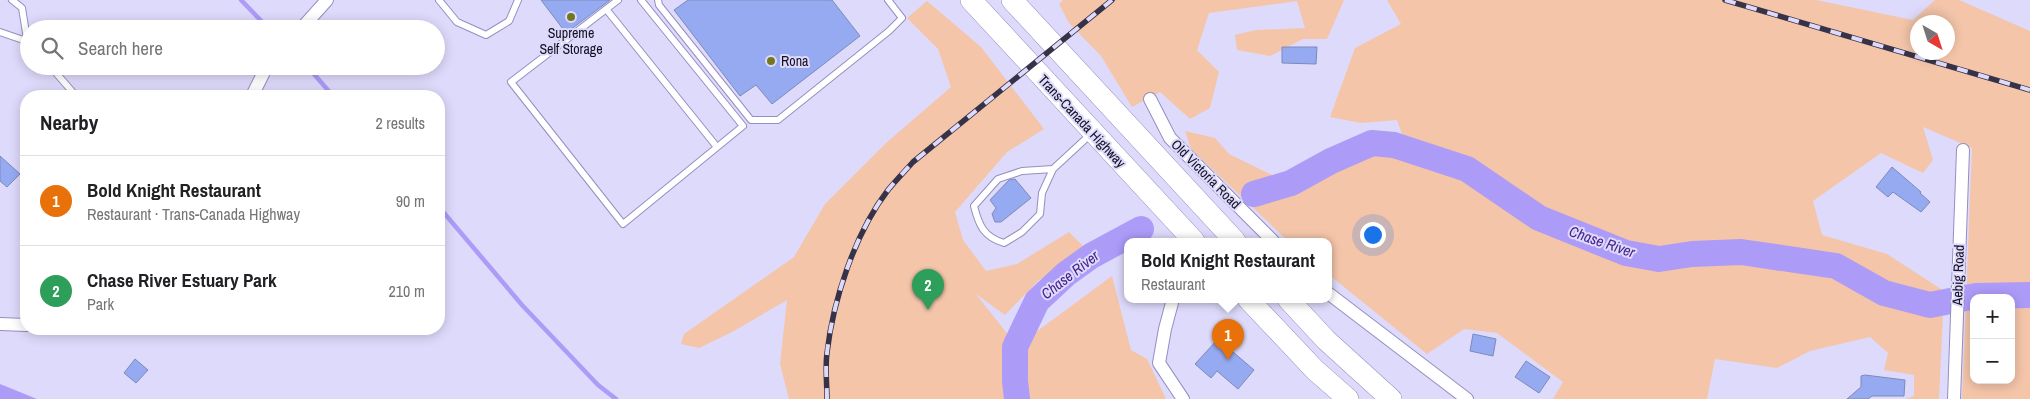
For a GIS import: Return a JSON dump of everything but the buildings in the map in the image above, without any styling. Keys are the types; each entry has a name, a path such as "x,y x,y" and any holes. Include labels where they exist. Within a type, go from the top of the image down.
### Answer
{"highway":[{"name":"Trans-Canada Highway","path":"971,0 1191,238"},
{"path":"1012,0 1231,238"},
{"path":"1166,211 1173,238"},
{"path":"1252,303 1315,370 1348,399"},
{"path":"1292,303 1326,340 1391,399"}],"street":[{"path":"309,20 327,0"},
{"path":"255,90 262,75"},
{"name":"Old Victoria Road","path":"1150,100 1170,138 1270,238"},
{"name":"Aebig Road","path":"1954,399 1963,150"},
{"path":"1332,296 1467,399"},
{"path":"1172,303 1159,363 1183,399"},
{"path":"0,324 20,325"}],"lane":[{"path":"12,0 22,8 24,20"},
{"path":"439,0 457,22 486,35 509,21 518,0"},
{"path":"618,0 511,82 623,224 743,126 641,0"},
{"path":"658,0 659,5 751,120 778,120 889,30 902,18 888,0"},
{"path":"606,9 718,147"},
{"path":"0,32 20,38"},
{"path":"58,75 71,90"},
{"path":"1053,169 1022,171 998,179 974,206 978,223 992,239 1004,243 1022,232 1040,214 1042,192 1053,169 1093,132"}],"shaded area":[{"path":"1063,0 1344,0 1327,39 1303,39 1270,56 1237,50 1235,35 1256,30 1305,28 1297,1 1209,13 1197,50 1219,72 1210,108 1190,119 1160,92 1132,107 1101,56 1069,23 1059,4"},
{"path":"1387,0 1816,0 1910,19 1910,60 1955,60 1955,15 1918,15 1935,0 1959,0 2030,31 2030,399 1962,399 1972,148 1923,127 1933,160 1923,173 1881,153 1813,201 1822,235 1887,254 1944,291 1939,399 1906,399 1914,396 1914,375 1884,370 1888,353 1870,337 1810,351 1777,368 1715,359 1707,399 1553,399 1563,382 1497,333 1464,329 1427,354 1332,277 1332,238 1285,238 1191,149 1185,131 1215,138 1229,154 1282,180 1362,147 1404,140 1397,120 1361,123 1330,117 1355,48 1401,24"},
{"path":"927,1 981,47 1044,129 1007,152 955,212 963,240 986,271 1017,264 1069,232 1085,248 1038,281 1005,315 976,294 1017,346 1112,276 1131,350 1147,359 1166,399 789,399 780,364 787,300 732,332 699,348 681,344 684,334 794,257 825,204 886,143 951,87 938,49 907,18"},
{"path":"0,384 37,399 0,399"}],"waterway":[{"path":"241,0 260,20"},
{"path":"315,75 328,90"},
{"name":"Chase River","path":"1254,194 1291,183 1331,161 1372,143 1394,145 1467,169 1539,218 1626,253 1659,259 1692,254 1741,252 1836,266 1884,293 1930,305 1976,296 2030,295"},
{"path":"445,214 522,305 598,385 616,399"},
{"name":"Chase River","path":"1124,238 1141,229"},
{"name":"Chase River","path":"1017,399 1015,347 1037,301 1066,274 1091,256 1124,238"}],"railway":[{"path":"827,399 827,353 834,311 840,289 865,226 888,190 913,162 1112,0"},
{"path":"1725,0 2030,90"}],"place":[{"name":"Supreme Self Storage","path":"571,17"},
{"name":"Rona","path":"771,61"},
{"name":"Chase River Estuary Park","path":"928,310"},
{"name":"Bold Knight Restaurant","path":"1228,360"}]}
